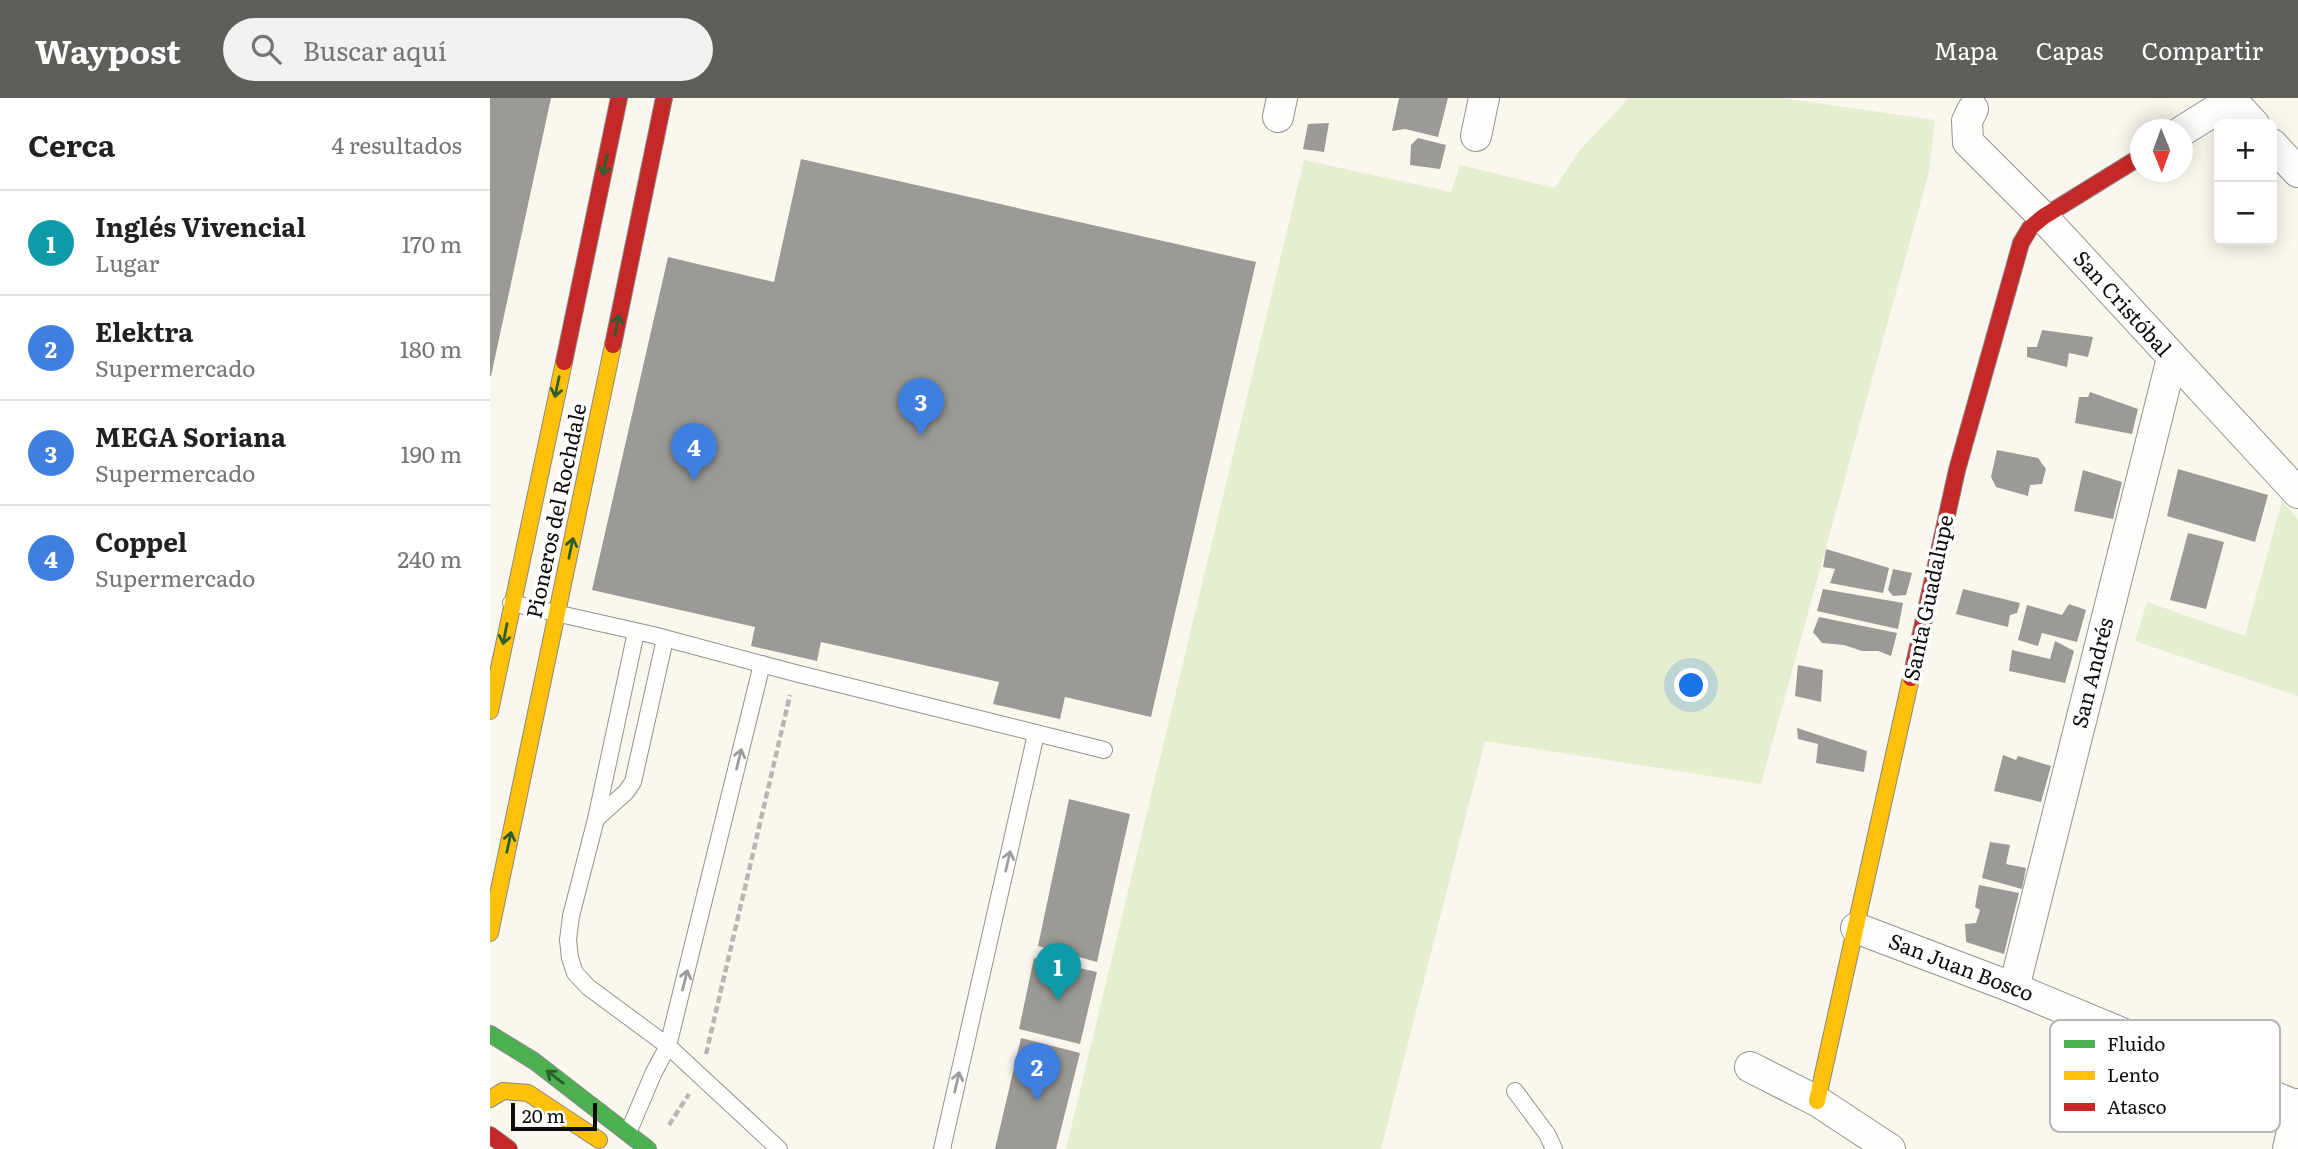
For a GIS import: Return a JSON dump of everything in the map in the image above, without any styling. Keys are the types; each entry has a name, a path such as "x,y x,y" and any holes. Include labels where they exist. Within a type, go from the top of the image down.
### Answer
{"street":[{"name":"Pioneros del Rochdale","path":"490,711 619,98"},
{"name":"Pioneros del Rochdale","path":"490,933 664,98"},
{"path":"1476,136 1485,98"},
{"path":"2193,124 2232,99 2250,119"},
{"name":"San Cristóbal","path":"1973,109 1967,121 1968,142 2043,217 2298,493"},
{"path":"2277,149 2298,172"},
{"name":"Santa Guadalupe","path":"1817,1101 1957,470 2021,243 2030,228 2043,217 2130,163"},
{"name":"San Andrés","path":"2014,988 2172,358"},
{"name":"San Juan Bosco","path":"1856,928 2092,1020"},
{"path":"490,1034 534,1061 648,1149"},
{"path":"1750,1067 1817,1101 1890,1149"},
{"path":"490,1099 503,1091 528,1093 612,1149"},
{"name":"San Juan Bosco","path":"2280,1098 2298,1105"},
{"path":"2288,1149 2298,1105"},
{"path":"490,1135 509,1149"}],"lane":[{"path":"511,603 665,639 1104,750"},
{"path":"636,632 596,819 571,916 568,940 570,958 575,973 587,987 668,1046 779,1149"},
{"path":"596,819 626,792 633,782 665,639"},
{"path":"628,1133 668,1046 762,664"},
{"path":"942,1149 1036,734"},
{"path":"1515,1091 1547,1134 1554,1149"}],"path":[{"path":"667,1128 701,1075 795,673"}],"green space":[{"path":"1629,98 1782,98 1935,120 1929,172 1761,784 1485,741 1381,1149 1066,1149 1304,160 1451,192 1460,165 1555,188 1579,151"},
{"path":"2282,501 2298,519 2298,696 2135,641 2147,602 2245,636"}],"building":[{"path":"490,98 551,98 491,376 490,376"},
{"path":"1399,98 1448,98 1438,137 1405,129 1392,131"},
{"path":"1329,123 1324,152 1303,149 1308,124"},
{"path":"1418,138 1446,145 1440,169 1410,165 1411,145"},
{"path":"801,159 1256,262 1151,717 1065,697 1060,719 993,704 999,682 821,642 817,661 751,646 755,627 592,590 668,257 774,282"},
{"path":"2042,330 2093,337 2088,357 2069,353 2067,367 2027,357 2027,347 2037,347"},
{"path":"2090,392 2138,409 2132,434 2075,423 2079,397 2088,397"},
{"path":"1997,450 2038,458 2046,469 2042,484 2030,485 2028,496 1996,487 1991,477"},
{"path":"2178,469 2268,495 2255,542 2167,516"},
{"path":"2083,470 2122,482 2113,519 2074,511"},
{"path":"2188,533 2224,542 2206,609 2170,600"},
{"path":"1826,549 1889,568 1883,593 1830,583 1835,569 1823,567"},
{"path":"1893,569 1912,573 1906,595 1893,596 1888,590"},
{"path":"1823,589 1903,603 1898,629 1817,611"},
{"path":"1963,589 2020,603 2017,613 2010,615 2008,627 1956,614"},
{"path":"2069,604 2086,610 2077,642 2042,633 2038,646 2018,640 2027,605 2062,615"},
{"path":"1819,617 1897,633 1891,656 1878,651 1862,651 1844,645 1822,643 1813,632"},
{"path":"2055,641 2074,651 2065,683 2009,671 2012,650 2050,659"},
{"path":"1798,665 1823,670 1821,702 1795,696"},
{"path":"1797,728 1867,751 1864,772 1816,763 1818,744 1798,739"},
{"path":"2003,755 2016,760 2018,756 2051,766 2041,802 1994,791"},
{"path":"1069,799 1130,814 1097,962 1038,946"},
{"path":"1990,842 2010,845 2006,864 2026,868 2022,889 1982,878"},
{"path":"1979,885 2019,893 2004,954 1966,942 1965,924 1976,923 1980,910 1975,907"},
{"path":"1034,958 1097,972 1080,1044 1019,1029"},
{"path":"1021,1038 1080,1053 1056,1149 995,1149"}],"traffic: fast":[{"path":"490,1034 534,1061 648,1149"}],"traffic: slow":[{"path":"490,933 613,345"},
{"path":"490,711 564,362"},
{"path":"1817,1101 1911,678"},
{"path":"490,1099 503,1091 528,1093 599,1140"}],"traffic: jam":[{"path":"564,362 619,98"},
{"path":"613,345 664,98"},
{"path":"1911,678 1957,470 2021,243 2030,228 2043,217 2130,163"},
{"path":"490,1135 509,1149"}],"place":[{"name":"MEGA Soriana","path":"921,436"},
{"name":"Coppel","path":"694,481"},
{"name":"Inglés Vivencial","path":"1058,1001"},
{"name":"Elektra","path":"1037,1101"}]}
